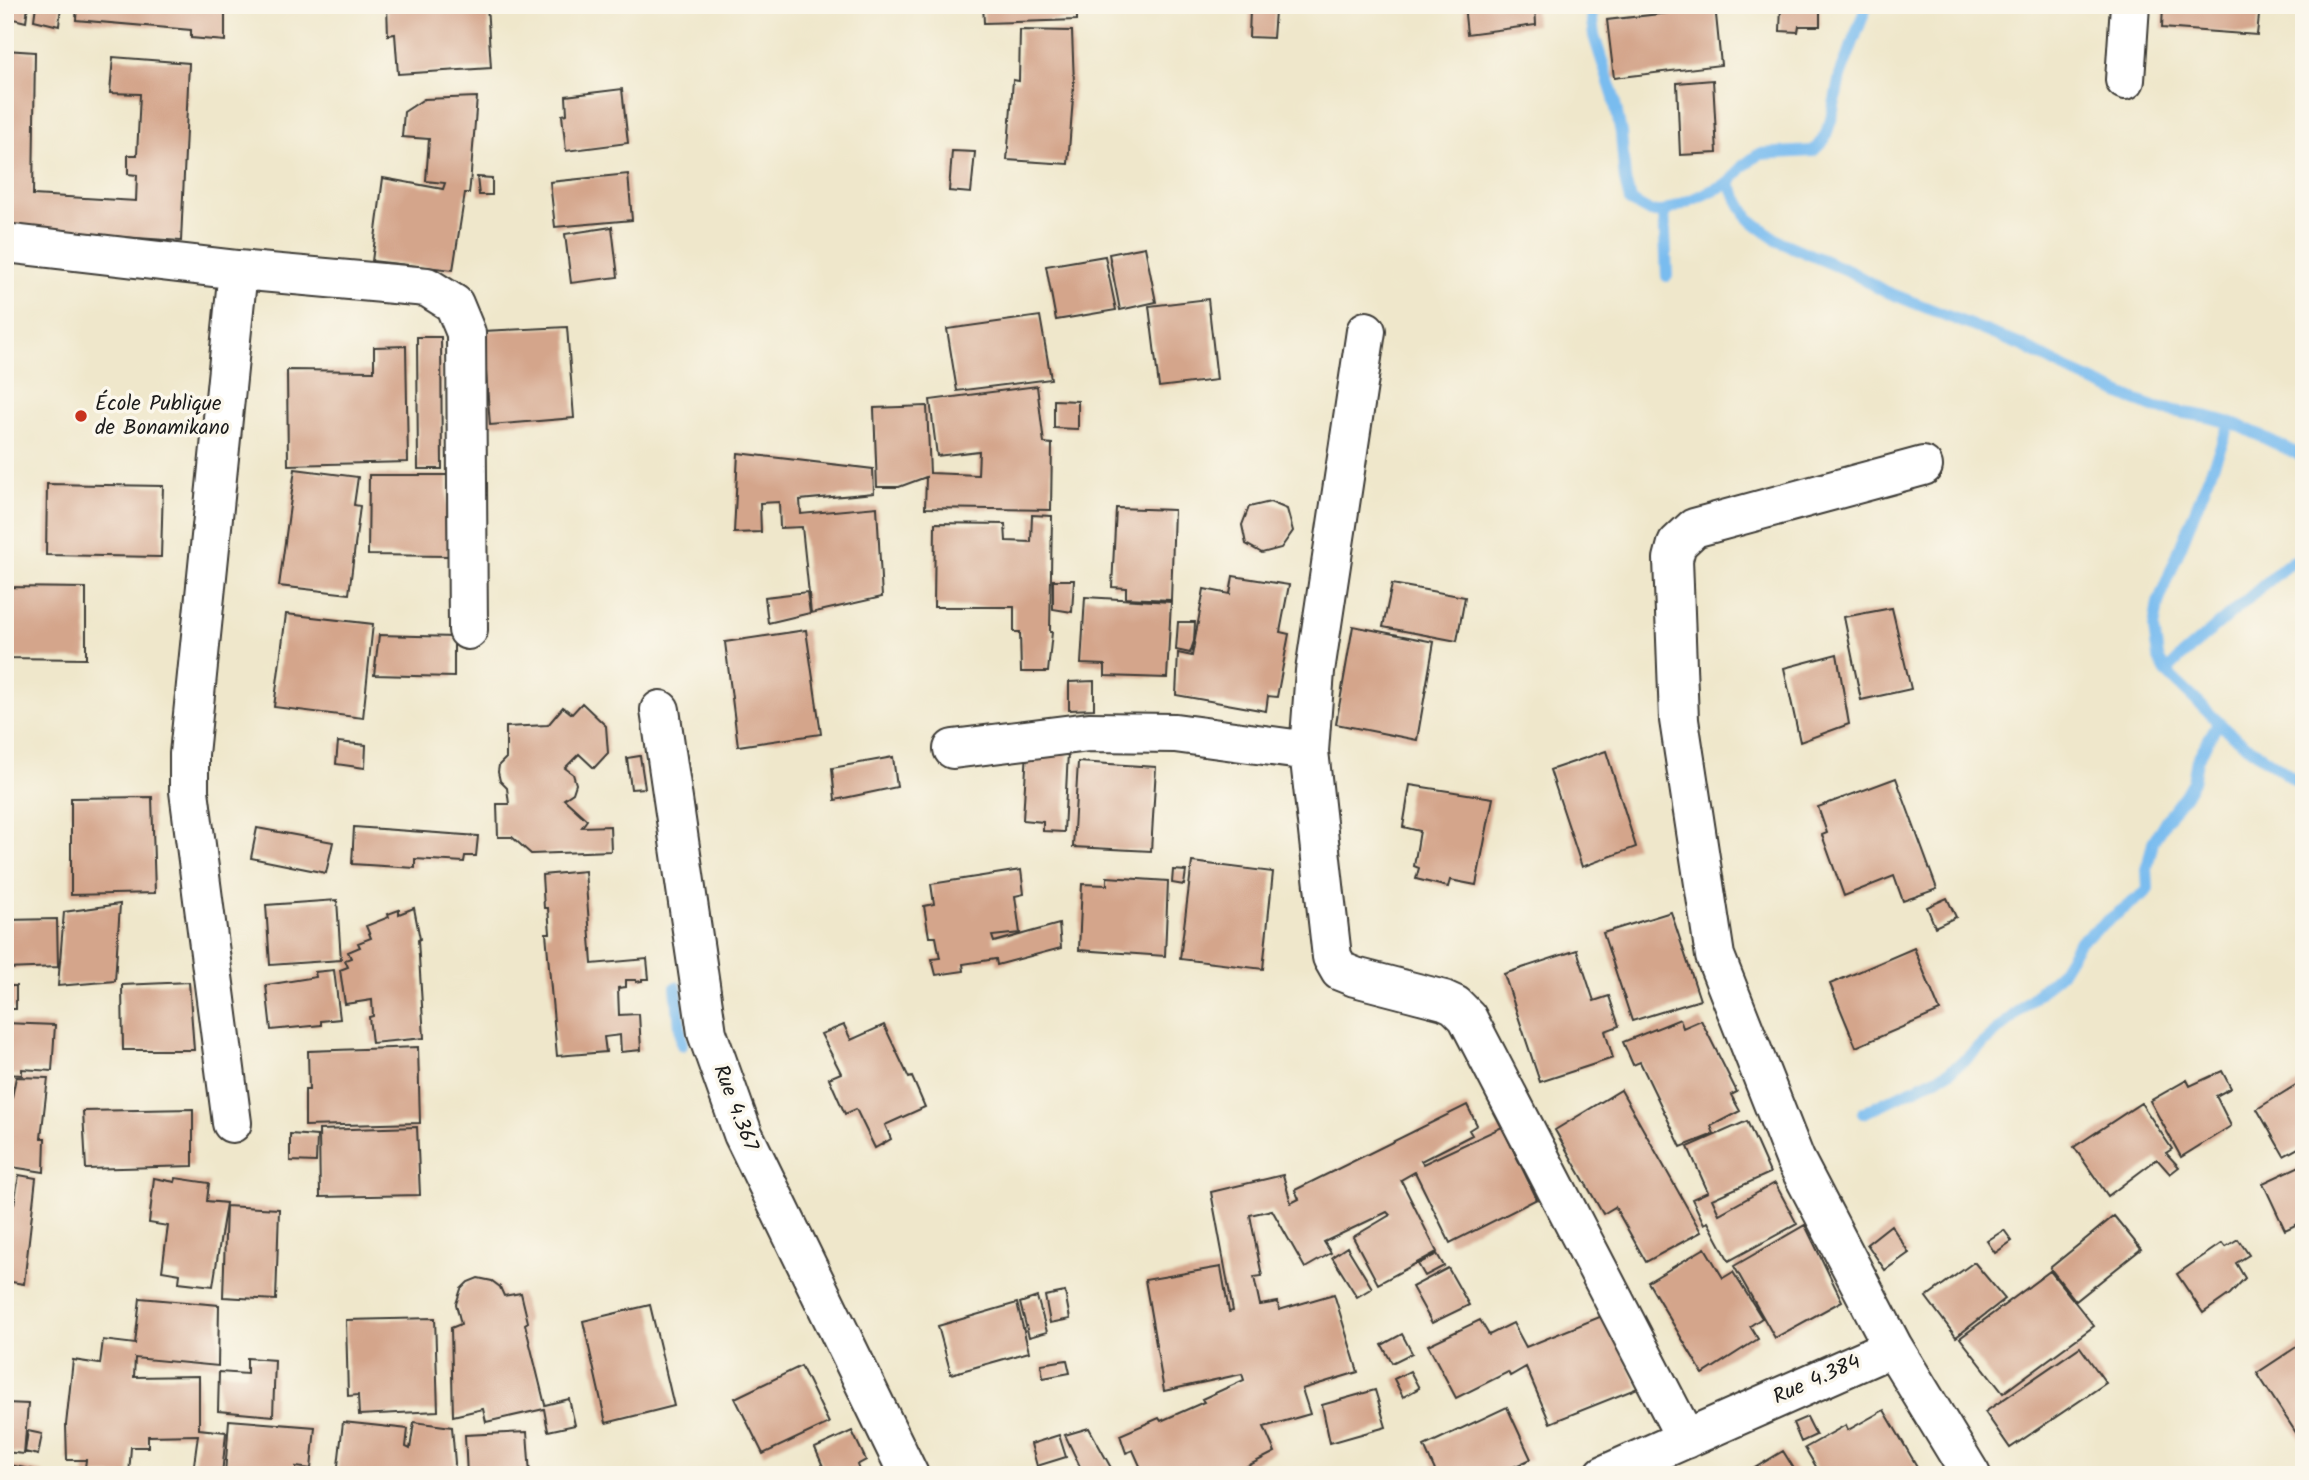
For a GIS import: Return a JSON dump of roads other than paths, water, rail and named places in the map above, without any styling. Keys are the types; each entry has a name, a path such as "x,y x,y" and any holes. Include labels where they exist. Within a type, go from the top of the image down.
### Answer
{"street":[{"path":"2125,80 2130,5"},
{"path":"5,243 237,270 427,287 454,304 466,333 468,630"},
{"path":"232,1122 189,791 189,754 237,270"},
{"path":"1366,331 1315,671 1309,751 1332,957 1340,971 1444,1000 1455,1005 1467,1017 1686,1439"},
{"path":"1923,466 1695,528 1677,544 1673,559 1679,720 1715,956 1796,1159 1893,1347 1971,1475"},
{"name":"Rue 4.367","path":"660,710 707,1033 743,1134 909,1475"},
{"path":"953,749 1101,732 1175,733 1309,751"},
{"name":"Rue 4.384","path":"1604,1475 1893,1347"}],"waterway":[{"path":"1590,5 1594,36 1614,98 1630,201 1650,212 1664,212 1729,183 1743,166 1759,154 1813,151 1824,140 1840,76 1867,5"},
{"path":"1729,183 1748,218 1778,241 1851,272 1882,290 2023,346 2132,399 2156,408 2238,425 2304,457"},
{"path":"1664,212 1667,276"},
{"path":"2227,431 2158,603 2154,629 2158,657 2166,672 2232,735 2304,786"},
{"path":"2166,672 2286,566 2294,561 2304,561"},
{"path":"1863,1113 1949,1072 1966,1059 2060,973 2079,942 2145,893 2148,889 2147,868 2153,842 2193,781 2197,760 2218,723"},
{"path":"676,987 682,1045"}],"place":[{"name":"École Publique de Bonamikano","path":"81,416"}]}
